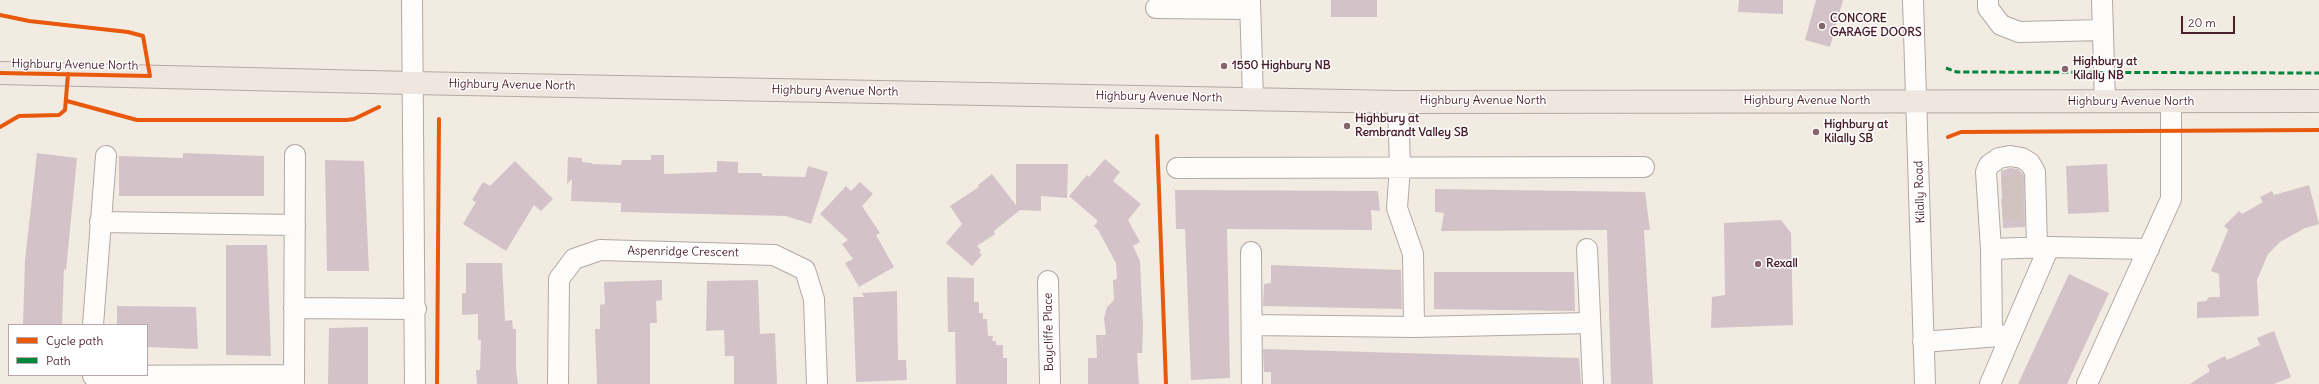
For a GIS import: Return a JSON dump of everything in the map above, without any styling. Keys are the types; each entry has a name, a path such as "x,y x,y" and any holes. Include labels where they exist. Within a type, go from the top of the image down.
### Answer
{"main road":[{"name":"Highbury Avenue North","path":"0,73 412,83 1398,102 1917,100 2105,102 2319,101"}],"street":[{"path":"412,0 416,309 415,384"},
{"name":"Kilally Road","path":"1913,0 1925,384"},
{"path":"1988,0 1988,8 2001,25 2019,32 2103,30"},
{"path":"2102,0 2105,102"},
{"path":"1156,8 1250,4 1253,99"},
{"path":"1398,102 1400,167 1398,208 1413,254 1414,326"},
{"path":"2087,384 2171,199 2171,102"},
{"path":"93,378 294,380 295,155"},
{"path":"92,324 106,156"},
{"path":"1990,384 2001,336 2043,247 2031,207 2030,185 2036,172 2030,162 2022,158 2010,156 1999,158 1989,165 1986,172 1994,187 1996,210 1991,249 2001,336"},
{"path":"1177,168 1644,167"},
{"path":"100,222 294,225"},
{"path":"1991,249 2043,247 2149,249"},
{"path":"1587,249 1593,384"},
{"name":"Aspenridge Crescent","path":"558,384 559,279 574,259 600,250 774,255 805,270 814,299 817,384"},
{"path":"1251,252 1252,384"},
{"name":"Baycliffe Place","path":"1048,281 1050,384"},
{"path":"294,308 416,309"},
{"path":"1252,325 1414,326 1590,323"},
{"path":"1924,342 2001,336"}],"building":[{"path":"1331,0 1377,0 1377,17 1331,17"},
{"path":"1739,0 1783,0 1783,14 1738,12"},
{"name":"CONCORE GARAGE DOORS","path":"1816,0 1843,0 1830,47 1805,40"},
{"path":"37,153 77,158 66,270 64,269 62,324 23,324 25,260"},
{"path":"183,153 264,156 264,196 119,196 119,156 183,158"},
{"path":"651,155 664,155 664,174 717,172 717,161 738,162 738,173 762,173 762,176 805,177 808,166 828,172 811,224 786,216 621,212 621,203 571,201 572,179 567,184 568,157 582,158 582,162 592,164 621,165 622,160 651,160"},
{"path":"1105,159 1120,172 1113,181 1141,204 1128,220 1140,242 1133,246 1140,261 1143,327 1142,353 1137,353 1139,384 1088,384 1088,358 1097,358 1096,335 1106,335 1104,318 1107,307 1114,300 1113,280 1117,279 1116,263 1098,230 1094,226 1098,221 1069,196 1087,175 1089,177"},
{"path":"325,160 364,161 369,271 327,271"},
{"path":"515,161 553,199 541,211 534,205 506,251 463,224 476,202 472,200 483,182 490,186"},
{"path":"1016,164 1068,164 1067,198 1041,196 1041,211 1020,210 994,231 995,234 977,246 981,250 979,252 982,255 972,266 946,243 962,224 950,206 979,187 978,185 992,174 1016,205"},
{"path":"2107,164 2109,212 2068,214 2066,166"},
{"path":"2010,168 2018,169 2024,175 2025,227 2003,228 2001,171"},
{"path":"860,182 873,194 862,206 880,233 876,235 894,267 859,287 845,263 853,259 842,244 848,240 820,214 846,186 851,191"},
{"path":"2309,185 2319,224 2305,228 2280,242 2268,254 2257,280 2259,316 2197,318 2197,302 2206,301 2209,297 2220,297 2219,274 2211,271 2228,230 2224,226 2239,211 2242,214 2263,202 2260,197 2272,191 2274,195"},
{"path":"1435,189 1645,192 1650,230 1644,230 1653,384 1611,384 1607,230 1441,231 1444,213 1435,212"},
{"path":"1175,190 1378,191 1380,211 1371,210 1372,230 1227,229 1230,378 1191,380 1185,229 1176,229"},
{"name":"Rexall","path":"1781,220 1791,233 1793,325 1711,328 1712,297 1725,295 1724,223"},
{"path":"226,245 267,245 271,356 226,355"},
{"path":"466,263 502,263 505,321 512,320 513,329 516,329 516,369 518,384 477,384 476,370 480,370 481,340 478,340 478,314 462,315 462,293 466,293"},
{"path":"1271,265 1401,270 1402,309 1263,306 1264,284 1271,283"},
{"path":"1434,272 1574,272 1575,311 1434,309"},
{"path":"2069,274 2109,293 2067,384 2018,384"},
{"path":"947,277 974,278 974,302 979,302 979,313 983,313 983,319 987,319 988,336 993,336 992,341 996,341 996,345 1003,345 1003,358 1007,358 1007,384 956,384 955,332 948,332"},
{"path":"662,280 662,300 656,301 657,323 650,323 650,384 597,384 595,329 600,329 600,305 605,304 604,282"},
{"path":"758,280 760,334 775,333 777,384 734,384 734,356 725,356 724,330 706,331 707,281"},
{"path":"897,291 898,360 906,360 907,380 856,382 853,297 864,297 862,293"},
{"path":"117,306 196,307 198,349 148,347 148,324 117,324"},
{"path":"368,327 368,384 328,384 329,328"},
{"path":"2274,331 2291,377 2274,384 2190,384 2210,371 2207,365 2225,356 2227,360 2260,345 2257,338"},
{"path":"1263,349 1579,358 1581,384 1271,384 1271,372 1264,372"}],"tunnel":[{"path":"2002,187 2024,185"},
{"path":"2002,209 2025,207"}],"marked path":[{"path":"1946,68 1957,72 2319,73"}],"cycle path":[{"path":"0,15 29,21 128,32 143,36 150,76 0,73"},
{"path":"0,127 19,116 59,115 65,110 68,74"},
{"path":"67,101 137,120 347,120 354,119 379,107"},
{"path":"437,384 439,119"},
{"path":"1948,137 1961,132 2319,130"},
{"path":"1157,136 1166,384"}],"place":[{"name":"CONCORE GARAGE DOORS","path":"1822,26"},
{"name":"1550 Highbury NB","path":"1224,66"},
{"name":"Highbury at Kilally NB","path":"2065,69"},
{"name":"Highbury at Rembrandt Valley SB","path":"1347,126"},
{"name":"Highbury at Kilally SB","path":"1816,132"},
{"name":"Rexall","path":"1758,264"}]}
